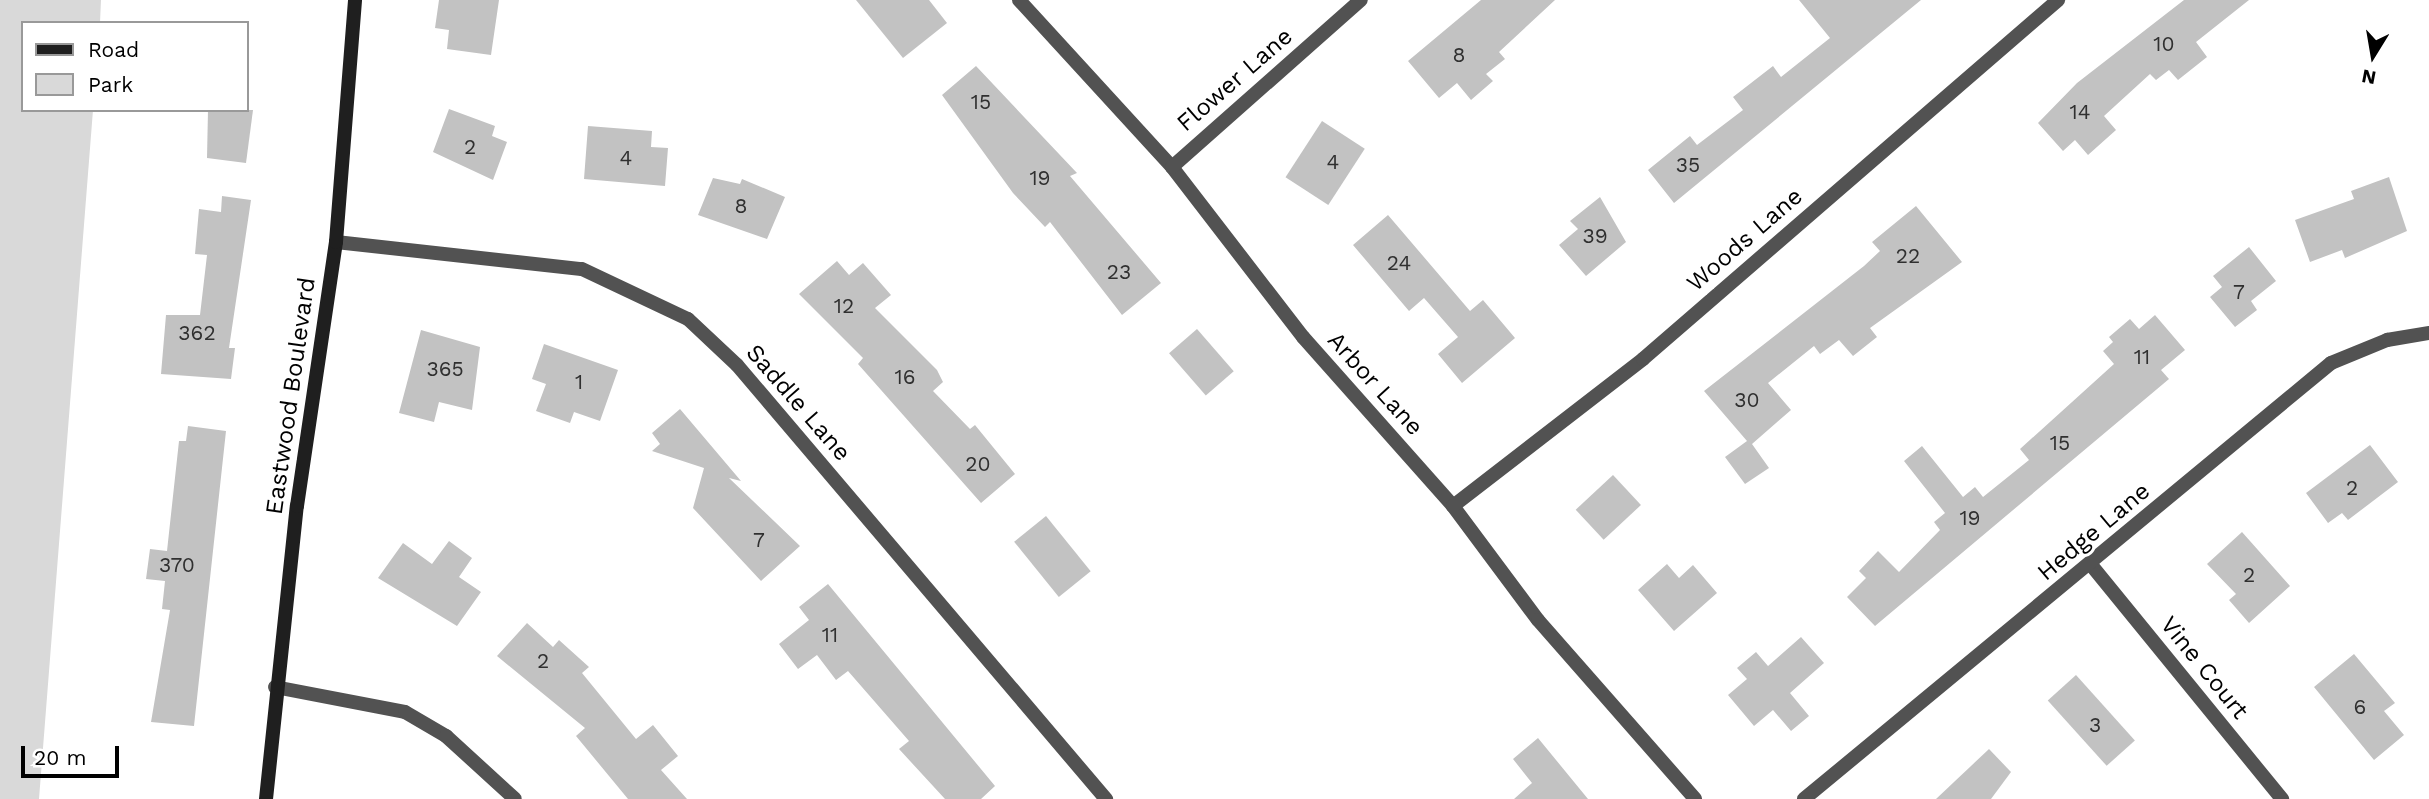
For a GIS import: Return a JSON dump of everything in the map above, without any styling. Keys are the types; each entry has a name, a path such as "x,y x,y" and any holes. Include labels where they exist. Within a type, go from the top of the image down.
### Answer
{"street":[{"name":"Eastwood Boulevard","path":"266,799 275,687 336,242 355,0"},
{"name":"Arbor Lane","path":"1019,0 1172,167 1303,337 1453,506 1538,620 1695,799"},
{"name":"Flower Lane","path":"1172,167 1361,0"},
{"name":"Woods Lane","path":"1453,506 1643,359 2058,0"},
{"name":"Saddle Lane","path":"336,242 582,269 688,319 737,365 1106,799"},
{"name":"Hedge Lane","path":"1804,799 1915,701 2092,566 2331,363 2387,340 2429,333"},
{"name":"Vine Court","path":"2092,566 2282,799"},
{"path":"275,687 405,712 446,736 515,799"}],"green space":[{"path":"0,0 101,0 100,21 21,21 21,112 93,112 39,799 0,799"}],"building":[{"path":"439,0 499,0 491,55 447,49 449,30 435,28"},
{"path":"856,0 929,0 947,23 903,58"},
{"path":"1481,0 1555,0 1499,52 1505,59 1486,74 1493,81 1471,100 1457,83 1439,98 1408,61"},
{"path":"1799,0 1921,0 1674,203 1648,170 1690,136 1697,145 1743,110 1733,97 1773,66 1781,77 1830,38"},
{"path":"2184,0 2249,0 2196,42 2207,57 2178,80 2169,70 2156,80 2150,74 2104,116 2116,130 2088,155 2075,140 2063,151 2038,123 2077,83"},
{"path":"976,66 1077,173 1070,176 1161,283 1122,315 1050,222 1045,227 1013,193 942,95"},
{"path":"449,109 495,126 492,136 507,142 493,180 433,152"},
{"path":"253,110 246,163 207,158 208,112"},
{"path":"1322,121 1365,149 1328,205 1286,177"},
{"path":"588,126 652,131 651,147 668,148 665,186 584,179"},
{"path":"2389,177 2407,231 2345,258 2342,250 2310,262 2295,220 2354,199 2351,191"},
{"path":"713,178 740,184 742,179 785,197 767,239 698,215"},
{"path":"222,196 251,200 229,348 235,348 231,379 161,374 166,315 200,315 207,255 195,254 199,209 221,212"},
{"path":"1600,197 1626,242 1586,276 1559,245 1578,229 1570,221"},
{"path":"1916,206 1962,262 1870,328 1877,337 1853,356 1839,340 1820,354 1814,346 1768,383 1791,410 1752,444 1769,468 1745,484 1725,457 1747,441 1704,391 1864,266 1880,251 1872,242"},
{"path":"1388,215 1470,311 1483,300 1515,338 1462,383 1438,354 1458,337 1424,298 1409,311 1353,245"},
{"path":"2249,247 2276,281 2251,301 2257,310 2235,327 2210,297 2222,287 2213,276"},
{"path":"837,261 849,275 863,263 891,295 875,308 937,370 943,382 933,391 970,429 975,425 1015,474 981,503 858,364 863,358 799,294"},
{"path":"2155,315 2185,350 2161,370 2169,379 1875,626 1847,597 1866,578 1859,571 1878,551 1899,572 1940,530 1934,522 1945,513 1904,461 1922,446 1963,497 1975,487 1983,497 2029,460 2020,449 2114,364 2103,351 2113,342 2109,337 2130,319 2139,329"},
{"path":"1197,329 1234,371 1206,396 1169,353"},
{"path":"421,330 480,347 472,410 439,402 434,422 399,413"},
{"path":"544,344 618,370 600,421 574,412 570,423 536,411 546,384 532,379"},
{"path":"680,409 741,481 729,478 800,546 761,581 693,508 704,468 652,451 660,444 652,433"},
{"path":"188,426 226,431 194,726 151,722 170,610 162,609 165,581 146,579 150,549 167,551 179,441 186,441"},
{"path":"2370,445 2398,482 2348,520 2342,513 2328,523 2306,493"},
{"path":"1613,475 1641,505 1604,540 1576,510"},
{"path":"1046,516 1091,571 1059,597 1014,542"},
{"path":"2242,532 2290,586 2249,623 2229,600 2236,594 2207,564"},
{"path":"449,541 472,558 459,577 481,592 457,626 378,578 403,543 432,564"},
{"path":"1667,564 1679,578 1693,565 1717,593 1674,631 1638,590"},
{"path":"828,584 995,786 981,799 945,799 899,749 909,741 848,671 836,680 817,655 798,669 779,644 809,620 799,607"},
{"path":"527,623 553,647 559,640 589,667 582,673 636,739 653,725 678,756 661,770 687,799 628,799 576,736 585,728 497,656"},
{"path":"1801,637 1824,663 1790,693 1809,716 1791,731 1773,710 1754,726 1728,695 1747,679 1737,668 1756,652 1768,666"},
{"path":"2354,654 2395,703 2384,711 2404,735 2374,760 2314,687"},
{"path":"2076,675 2135,740 2107,766 2048,700"},
{"path":"1538,738 1588,799 1514,799 1532,783 1513,759"},
{"path":"1989,749 2011,772 1991,799 1936,799"}]}
